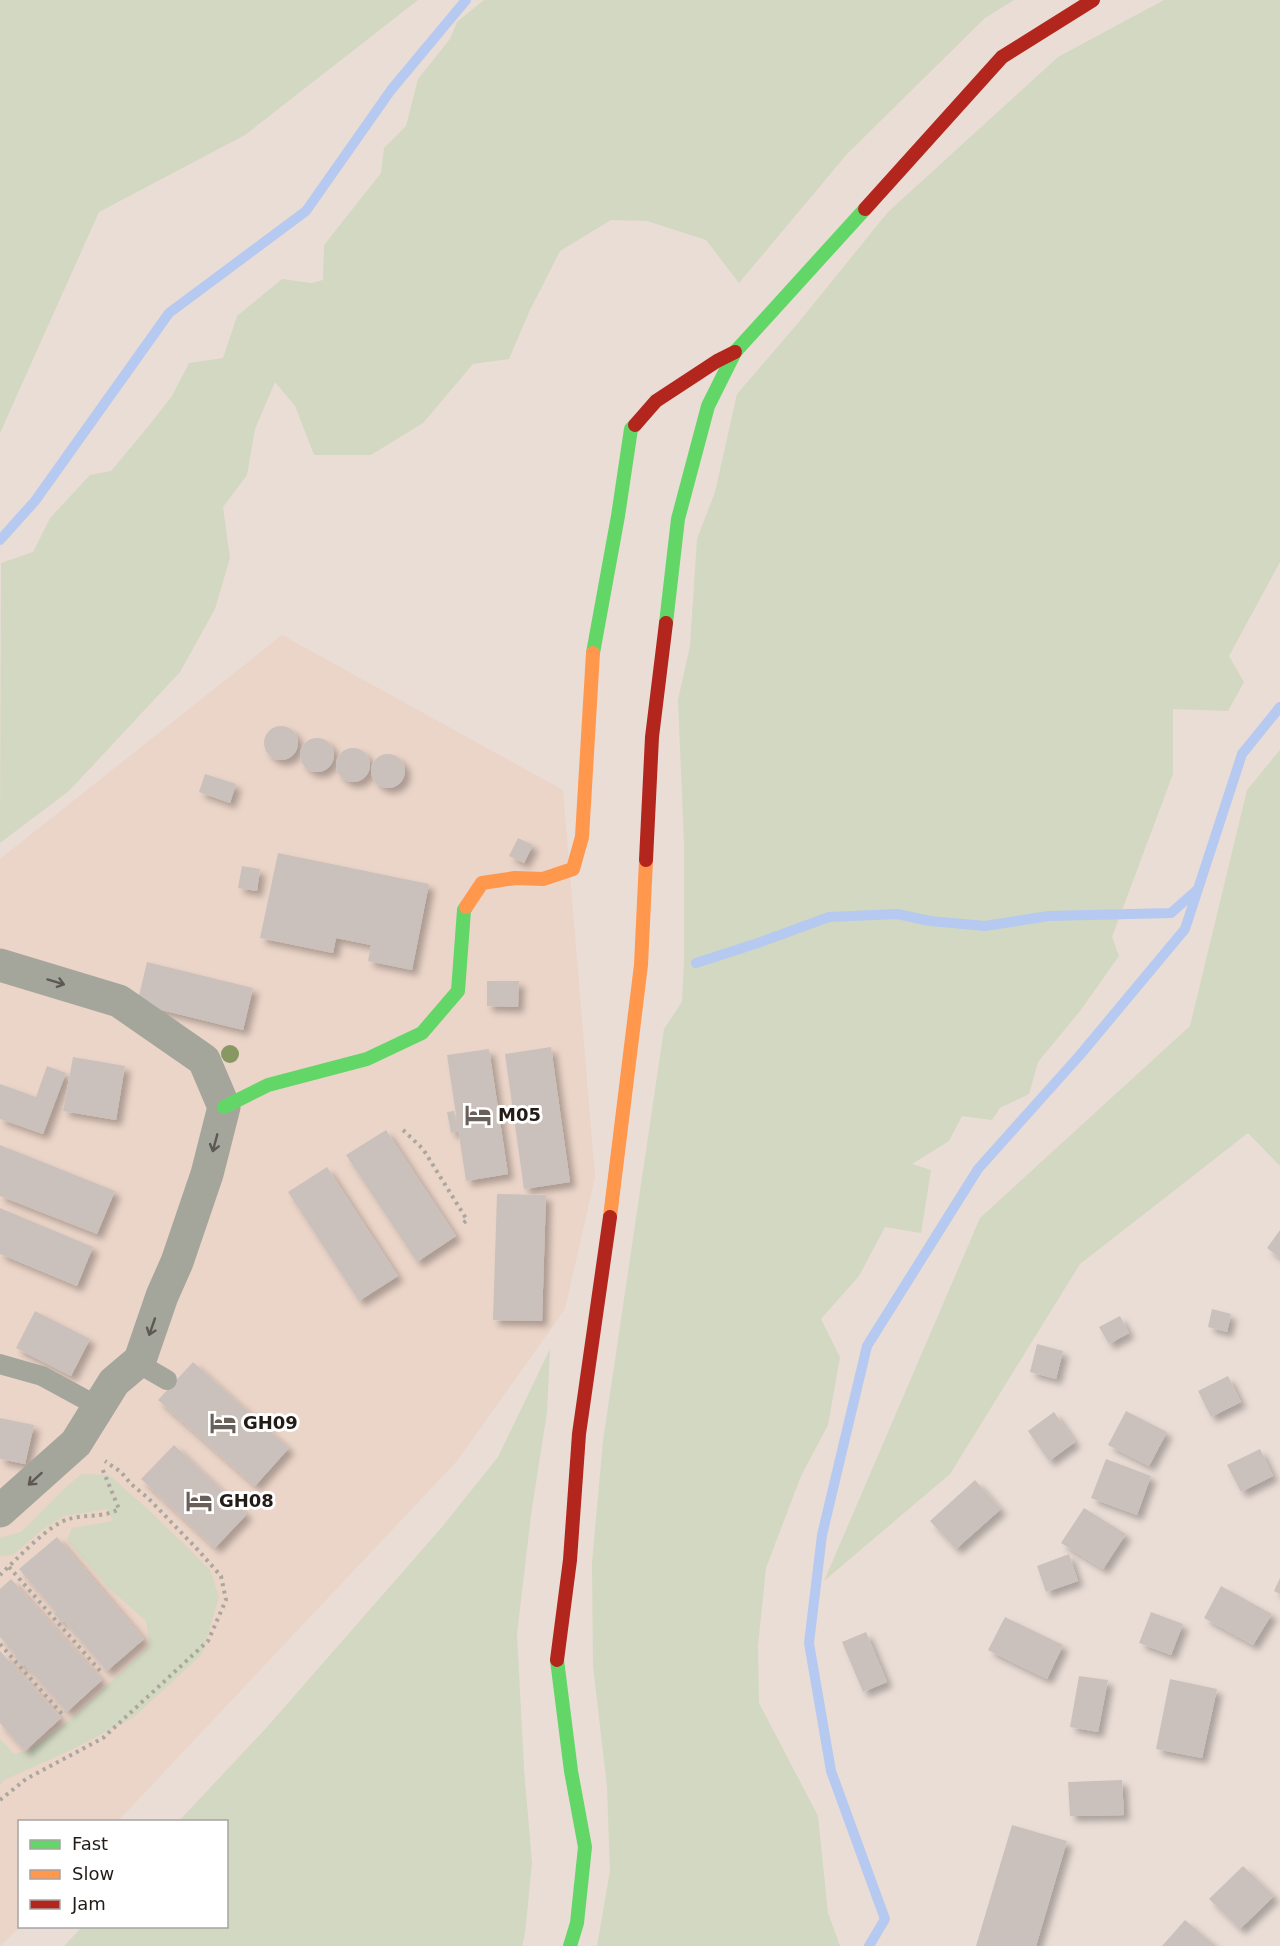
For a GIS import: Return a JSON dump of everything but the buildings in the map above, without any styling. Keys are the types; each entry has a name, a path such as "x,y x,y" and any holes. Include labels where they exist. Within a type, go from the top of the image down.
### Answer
{"street":[{"path":"570,1946 577,1923 585,1847 571,1772 557,1664 570,1560 579,1434 613,1194 641,965 652,737 678,519 708,406 735,352 1002,57 1093,0"},
{"path":"224,1107 268,1085 367,1059 422,1033 458,991 464,910 482,883 515,878 543,879 573,869 582,837 593,649 618,516 631,429 656,401 717,361 735,352"},
{"path":"0,965 119,1001 204,1060 224,1107 207,1174 140,1360 114,1382 75,1443 0,1511"}],"lane":[{"path":"140,1360 148,1369 167,1380"},
{"path":"0,1364 42,1376 99,1407"}],"path":[{"path":"403,1130 423,1149 467,1220 461,1225"},
{"path":"0,1800 26,1779 103,1738 208,1641 226,1600 221,1576 148,1498 121,1472 75,1443"},
{"path":"0,1575 47,1532 67,1519 111,1514 119,1509 102,1468"},
{"path":"9,1567 102,1673"},
{"path":"0,1644 62,1714"}],"shaded area":[{"path":"282,635 563,790 595,1177 565,1309 457,1461 119,1820 18,1820 19,1928 0,1946 0,859"}],"green space":[{"path":"0,0 418,0 245,135 99,212 0,433"},
{"path":"484,0 1014,0 985,18 847,154 739,283 706,240 647,221 611,220 560,251 529,312 509,359 473,364 423,423 371,455 314,455 295,406 275,382 255,429 247,475 223,507 230,558 215,609 180,672 69,791 0,843 1,563 33,552 50,518 90,475 111,471 172,396 189,363 223,358 237,316 282,279 311,283 323,280 324,245 381,173 384,148 406,126 418,79 450,39 457,22"},
{"path":"1164,0 1280,0 1280,562 1229,656 1244,682 1228,711 1173,709 1173,774 1112,937 1119,956 1080,1011 1038,1062 1029,1094 1000,1108 992,1120 962,1116 949,1141 912,1164 931,1170 921,1233 885,1227 859,1276 821,1319 840,1357 828,1425 801,1476 766,1568 758,1646 759,1703 818,1816 828,1913 840,1946 597,1946 610,1871 607,1787 593,1666 592,1563 603,1441 664,1029 682,1002 684,843 678,700 690,646 697,539 715,492 737,394 888,212 1058,57"},
{"path":"1280,750 1280,1166 1248,1133 1080,1264 950,1474 824,1581 980,1218 1190,1026 1247,790"},
{"path":"550,1349 547,1412 531,1515 517,1634 524,1769 532,1863 522,1946 64,1946 81,1928 228,1928 228,1820 180,1820 267,1727 442,1527 498,1457"},
{"path":"82,1474 109,1475 154,1515 210,1570 219,1597 202,1654 134,1717 73,1749 4,1780 0,1785 0,1739 14,1754 28,1751 70,1720 150,1645 146,1621 109,1588 67,1540 72,1528 113,1521 107,1509 64,1516 42,1530 13,1555 0,1556 0,1538 21,1532"}],"waterway":[{"path":"0,540 35,501 169,313 306,211 391,90 466,0"},
{"path":"869,1946 885,1919 831,1771 809,1643 822,1535 867,1346 978,1169 1080,1055 1185,929 1242,754 1280,707"},
{"path":"696,963 829,917 897,914 930,921 985,926 1049,916 1171,913 1197,890"}],"traffic: fast":[{"path":"666,623 678,519 708,406 735,352 865,209"},
{"path":"593,653 631,429 635,425"},
{"path":"224,1107 268,1085 367,1059 422,1033 458,991 466,907"},
{"path":"557,1660 571,1771 585,1847 577,1923 570,1946"}],"traffic: slow":[{"path":"466,907 482,883 515,878 543,879 573,869 582,837 593,653"},
{"path":"610,1217 641,965 646,860"}],"traffic: jam":[{"path":"865,209 1002,57 1093,0"},
{"path":"635,425 656,401 717,361 735,352"},
{"path":"646,860 652,737 666,623"},
{"path":"557,1660 570,1560 579,1434 610,1217"}],"place":[{"name":"M05","path":"478,1115"},
{"name":"GH09","path":"223,1423"},
{"name":"GH08","path":"199,1501"}]}
